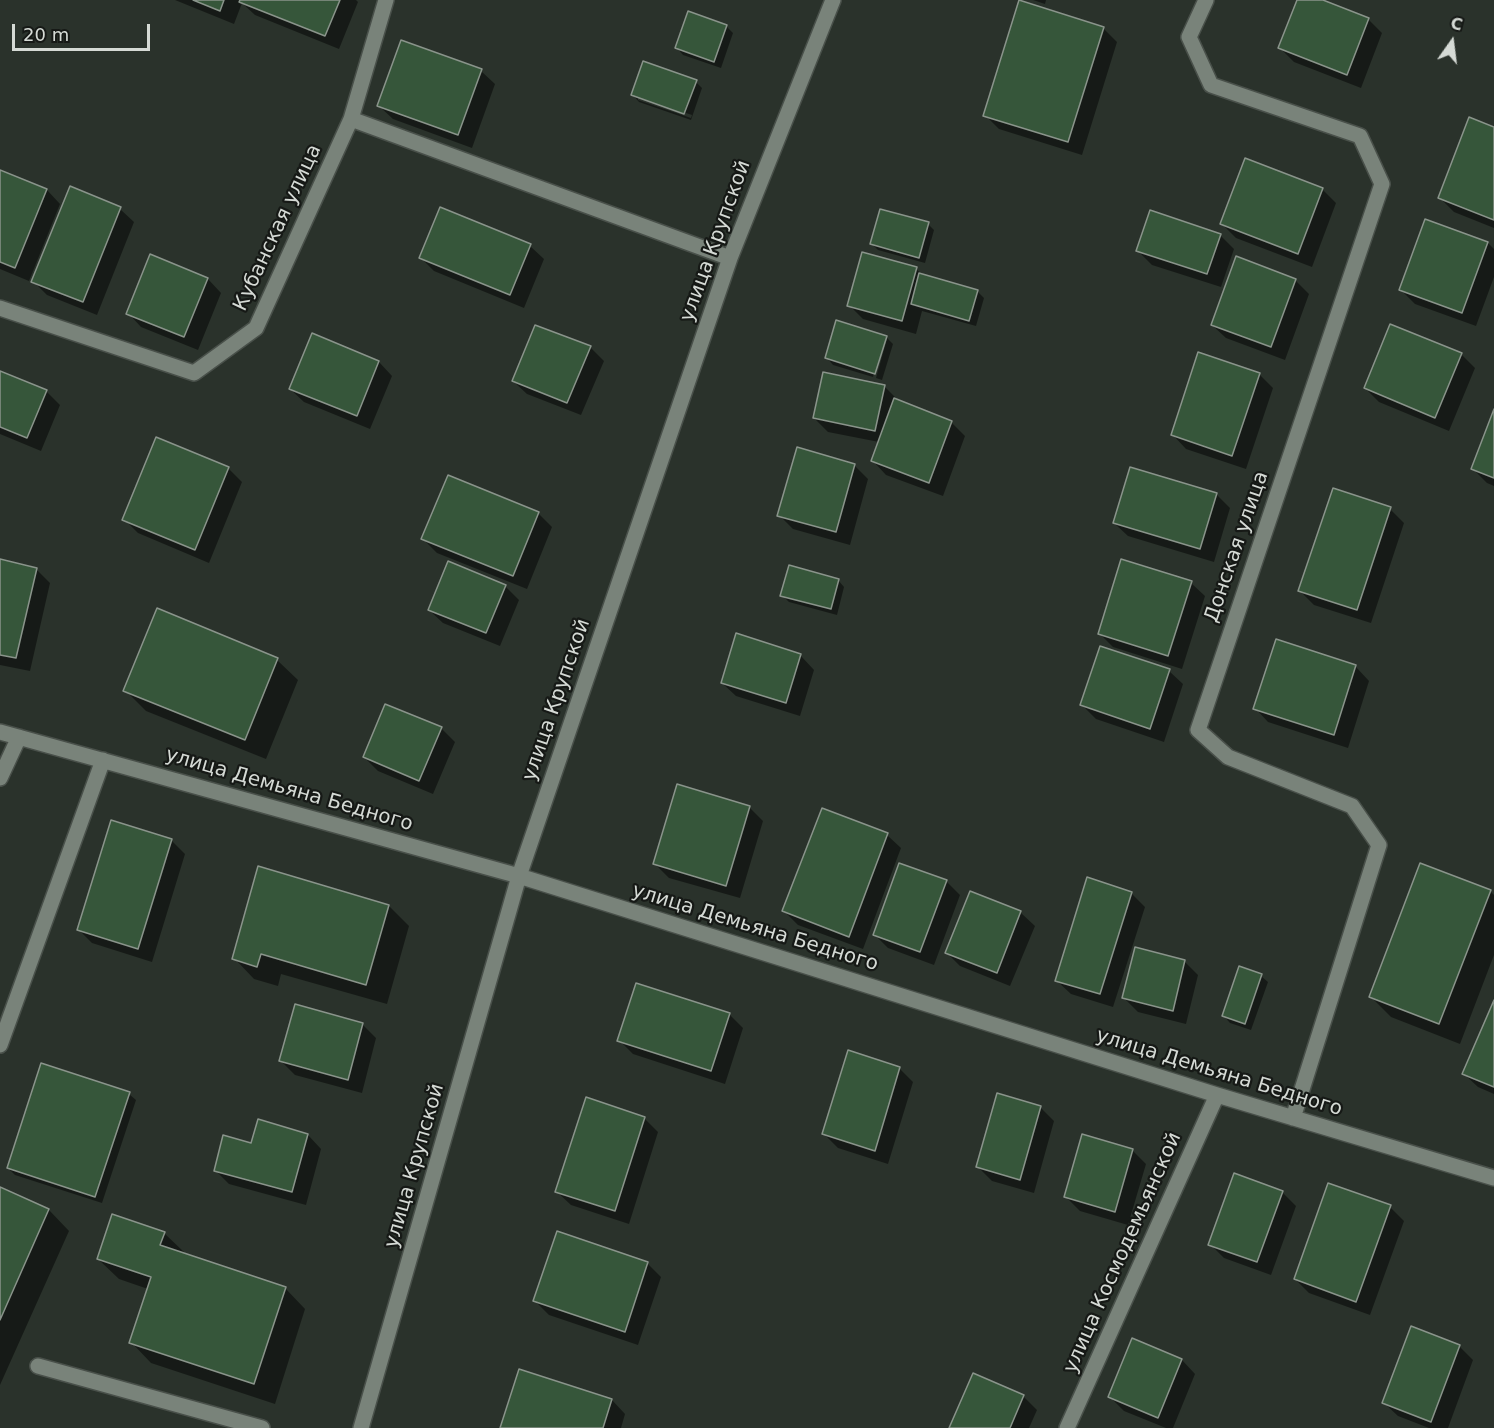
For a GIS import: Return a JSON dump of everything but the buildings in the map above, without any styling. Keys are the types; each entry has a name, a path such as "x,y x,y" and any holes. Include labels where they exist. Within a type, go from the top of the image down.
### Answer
{"street":[{"name":"Кубанская улица","path":"0,308 194,373 256,327 351,119 386,0"},
{"name":"улица Крупской","path":"362,1428 519,876 730,258 833,0"},
{"name":"Донская улица","path":"1206,0 1189,37 1211,85 1360,136 1382,184 1198,730 1228,757 1352,806 1379,845 1293,1118"},
{"path":"351,119 730,258"},
{"name":"улица Демьяна Бедного","path":"0,732 519,876 1217,1095 1494,1178"},
{"path":"0,778 19,737"},
{"path":"0,1045 103,760"},
{"name":"улица Космодемьянской","path":"1067,1428 1217,1095"},
{"path":"38,1366 262,1428"}]}
